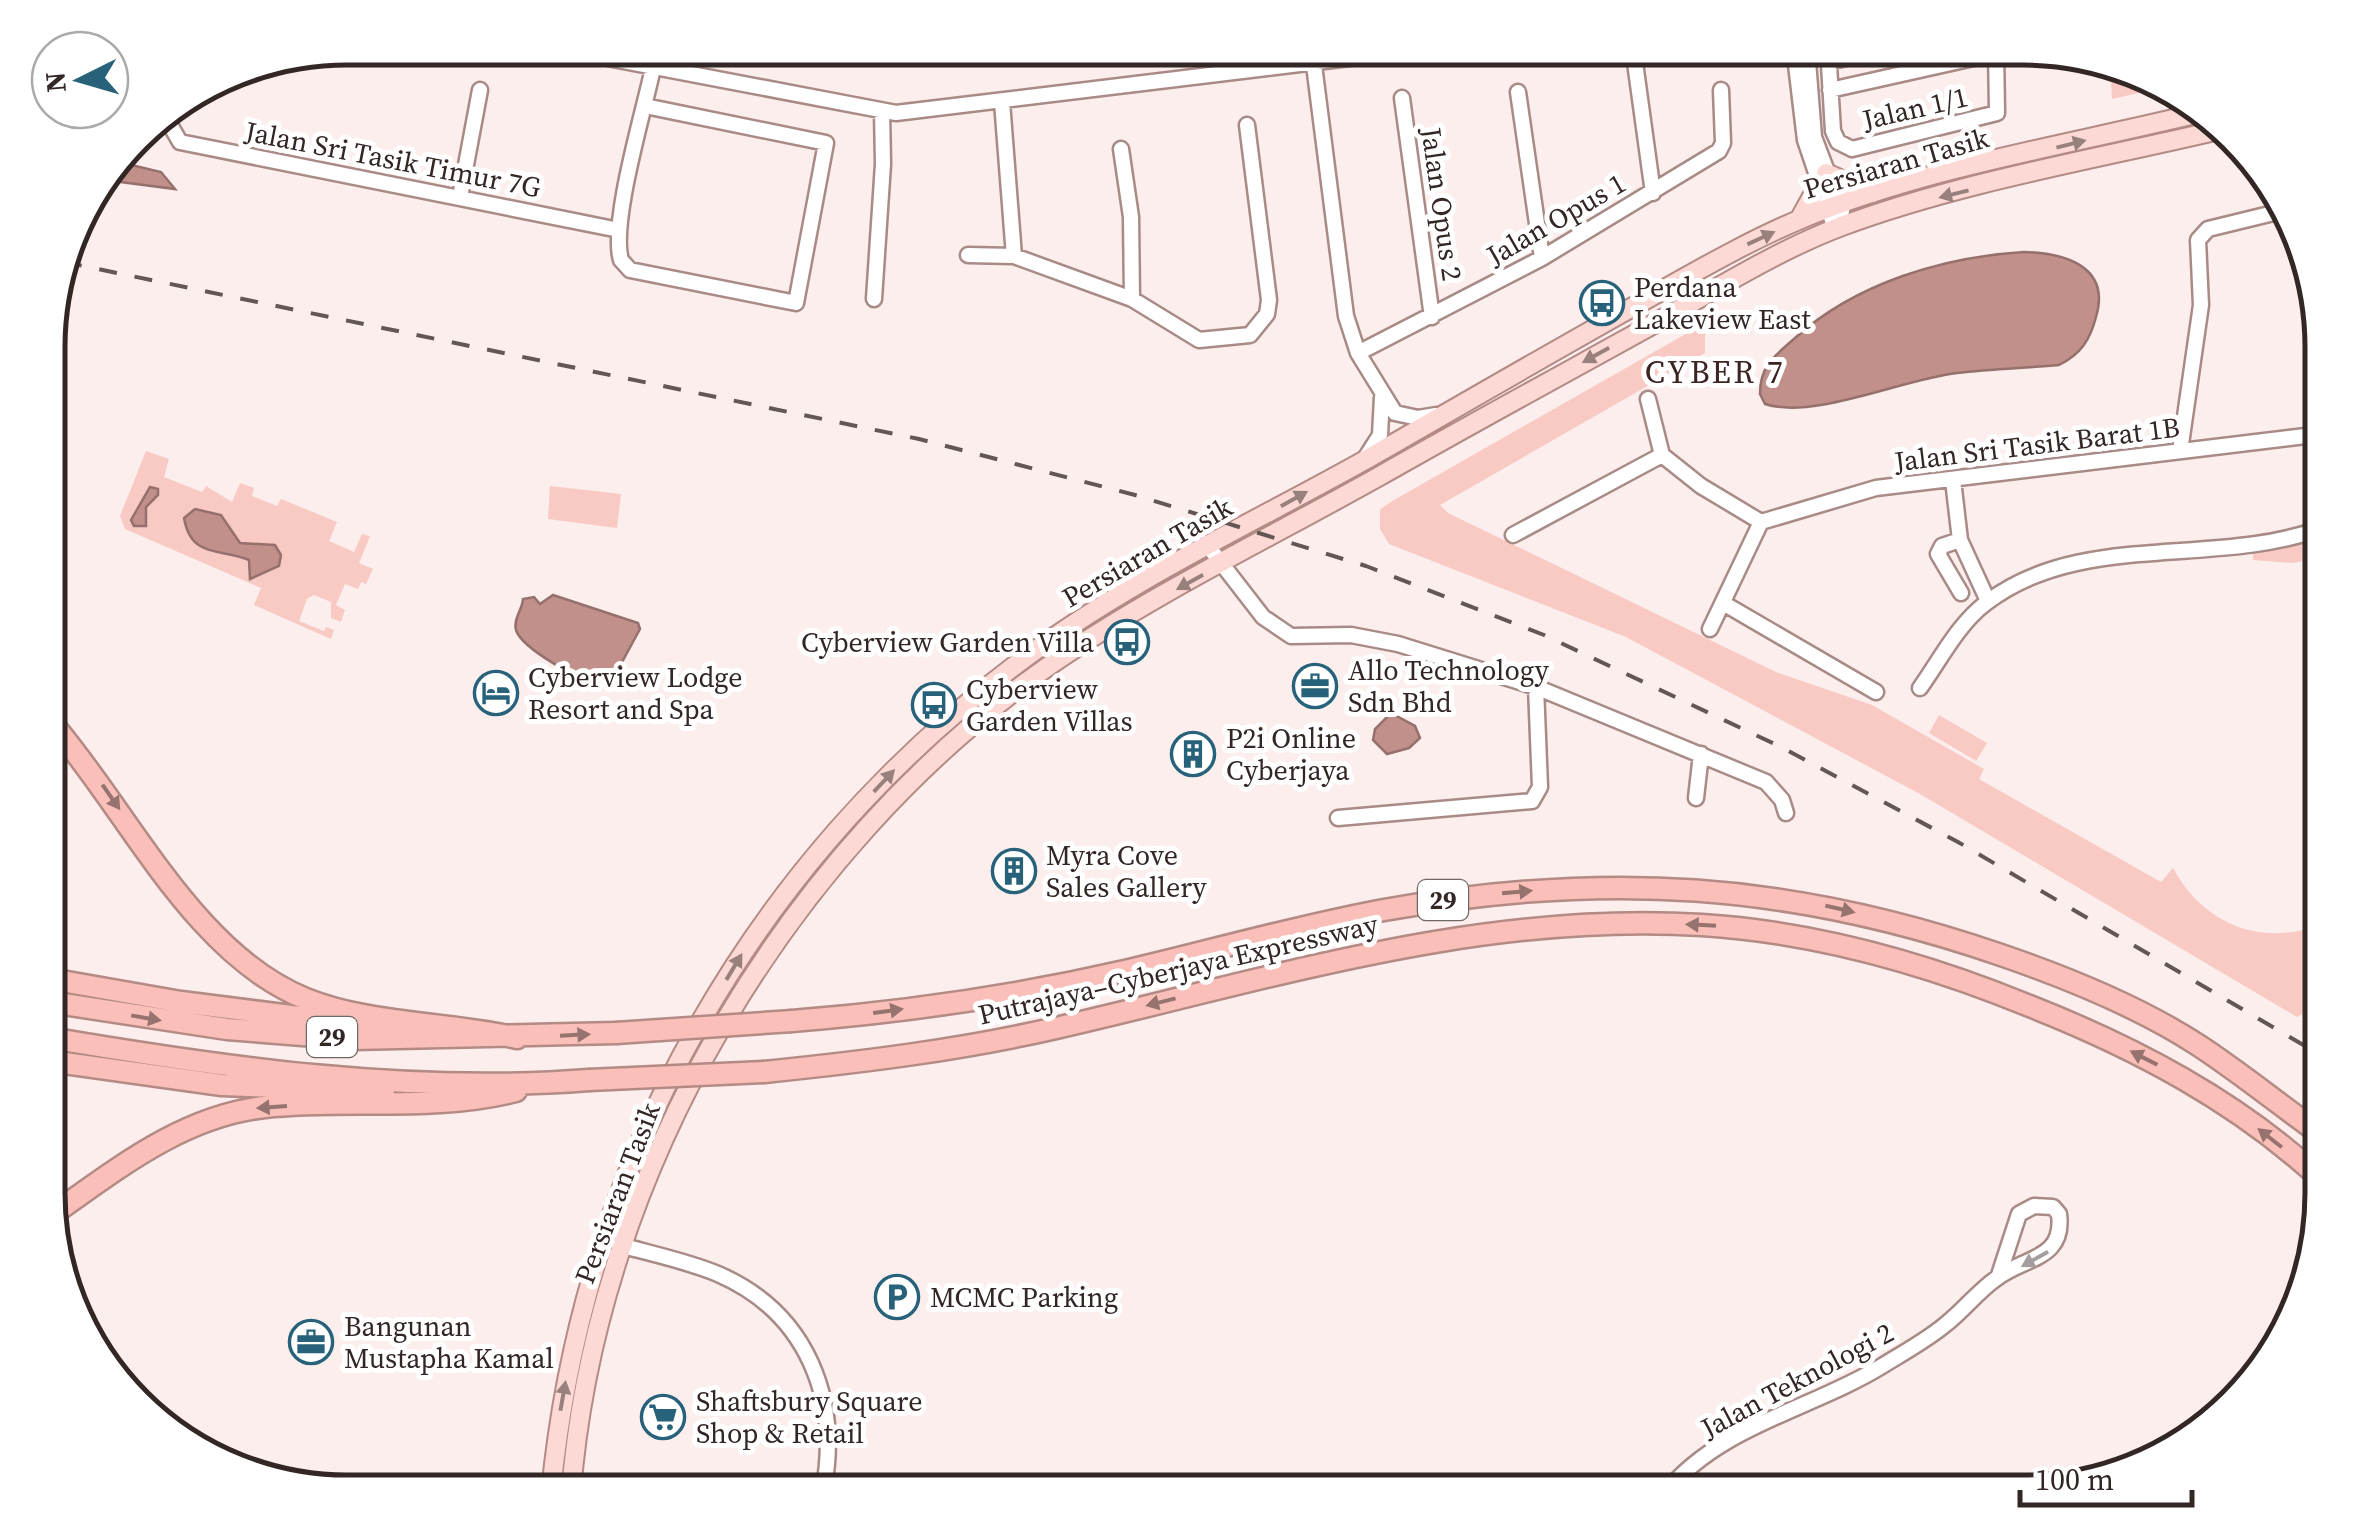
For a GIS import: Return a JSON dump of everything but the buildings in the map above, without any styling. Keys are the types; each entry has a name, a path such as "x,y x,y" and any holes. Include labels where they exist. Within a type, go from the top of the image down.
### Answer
{"highway":[{"path":"65,738 89,765 192,909 274,984 342,1009 517,1038"},
{"name":"Putrajaya–Cyberjaya Expressway","path":"65,1004 227,1029 353,1039 517,1038 792,1021 1008,994 1378,911 1476,895 1578,889 1719,889 1814,903 1911,926 2037,968 2114,1000 2198,1044 2304,1122"},
{"name":"Putrajaya–Cyberjaya Expressway","path":"65,1041 162,1057 436,1083 542,1084 764,1072 988,1042 1277,972 1425,942 1576,926 1699,925 1770,932 1874,954 2015,1000 2187,1081 2229,1105 2304,1165"},
{"path":"65,982 181,1002 398,1029 444,1040"},
{"path":"65,1062 222,1085 366,1092 436,1083"},
{"path":"66,1205 141,1152 190,1127 246,1110 472,1099 542,1084"}],"main road":[{"name":"Persiaran Tasik","path":"554,1475 577,1320 610,1214 652,1118 732,968 766,916 810,860 946,719 1022,660 1208,546 1727,254 1799,220 1873,193 2184,116"},
{"name":"Persiaran Tasik","path":"574,1475 592,1351 620,1245 680,1103 778,944 828,872 872,821 945,751 1052,664 1221,565 1767,261 1841,226 2207,133"},
{"path":"1799,220 1823,178 1873,193"}],"street":[{"path":"638,65 889,112 1314,65 1346,316 1358,353 1396,413 1418,418 1445,414"},
{"path":"1635,65 1654,192"},
{"path":"1797,65 1810,138 1841,226"},
{"path":"1808,65 1810,138"},
{"path":"1829,65 1830,90 1934,65"},
{"name":"Jalan 1/1","path":"1830,90 1835,137 1852,149 1997,113 1996,65"},
{"path":"645,106 823,141 827,147 796,304 630,270 618,248 619,230 645,106 653,68"},
{"path":"460,197 480,90"},
{"name":"Jalan Opus 1","path":"1358,353 1542,258 1719,151 1723,143 1721,90"},
{"path":"1518,92 1542,258"},
{"name":"Jalan Opus 2","path":"1402,98 1432,317"},
{"path":"1002,102 1014,256"},
{"path":"874,299 889,112"},
{"name":"Jalan Sri Tasik Timur 7G","path":"174,124 180,142 619,230"},
{"path":"968,255 1014,256 1132,298 1199,340 1250,335 1267,314 1264,249 1247,125"},
{"path":"1121,149 1131,217 1132,298"},
{"path":"2180,451 2200,306 2198,240 2208,229 2271,214"},
{"path":"1364,460 1384,420 1380,389"},
{"path":"1648,399 1662,454 1701,486 1761,522 1710,630"},
{"name":"Jalan Sri Tasik Barat 1B","path":"1761,522 1876,488 2304,436"},
{"path":"1513,535 1662,454"},
{"path":"1953,480 1960,540 1988,602"},
{"path":"1920,688 1960,629 1988,602 2036,574 2084,562 2248,546 2304,532"},
{"path":"1960,540 1942,546 1938,554 1961,593"},
{"path":"1208,546 1263,616 1292,636 1352,634 1398,644 1536,687 1766,782 1782,800 1786,813"},
{"path":"1724,603 1876,692"},
{"path":"1338,818 1532,801 1540,787 1536,687"},
{"path":"1696,798 1701,754"},
{"name":"Jalan Teknologi 2","path":"1685,1474 1748,1428 1816,1403 1897,1357 1945,1326 1999,1275 2053,1248 2060,1224 2054,1207 2034,1206 2019,1214 1999,1275"},
{"path":"620,1245 724,1277 772,1309 801,1338 819,1378 829,1418 826,1475"}],"shaded area":[{"path":"2111,80 2144,92 2112,99"},
{"path":"132,165 161,172 175,189 119,182"},
{"path":"2024,252 2069,260 2091,275 2097,286 2099,300 2091,333 2084,346 2067,361 2059,365 1935,377 1808,407 1765,404 1761,384 1770,362 1795,338 1845,302 1932,267"},
{"path":"1705,323 1705,353 1440,505 1448,513 1776,672 1872,705 1984,769 1979,779 2161,882 2173,868 2200,904 2236,926 2256,932 2304,930 2304,1013 2297,1017 1920,794 1626,637 1389,544 1380,529 1380,509"},
{"path":"146,451 169,459 164,477 202,492 206,486 232,502 240,483 254,488 252,496 277,506 281,499 337,522 329,541 354,552 362,534 370,536 359,563 373,569 366,584 361,582 358,589 345,584 336,605 345,610 341,622 331,618 331,602 314,595 307,599 299,621 324,631 326,627 334,630 331,639 254,605 261,588 125,529 120,516"},
{"path":"550,486 621,494 617,528 548,519"},
{"path":"150,487 158,489 158,495 146,507 146,526 134,526 131,520"},
{"path":"195,509 221,515 240,543 275,545 281,555 279,566 250,579 249,560 200,546 193,540 184,518"},
{"path":"2304,540 2304,561 2253,560 2253,553"},
{"path":"553,595 638,623 640,629 615,675 604,686 555,664 516,630 523,599 534,597 540,604"},
{"path":"1391,713 1415,726 1420,738 1409,748 1387,754 1373,740 1375,729"},
{"path":"1939,715 1987,743 1976,761 1929,733"}],"railway":[{"path":"78,265 919,439 1135,495 1366,566 1544,635 1781,747 1958,842 2304,1045"}],"place":[{"name":"Perdana Lakeview East","path":"1602,303"},
{"name":"Cyberview Garden Villa","path":"1127,642"},
{"name":"Allo Technology Sdn Bhd","path":"1315,686"},
{"name":"Cyberview Lodge Resort and Spa","path":"496,693"},
{"name":"Cyberview Garden Villas","path":"934,705"},
{"name":"P2i Online Cyberjaya","path":"1193,754"},
{"name":"Myra Cove Sales Gallery","path":"1014,871"},
{"name":"MCMC Parking","path":"897,1297"},
{"name":"Bangunan Mustapha Kamal","path":"311,1342"},
{"name":"Shaftsbury Square Shop & Retail","path":"663,1417"}],"district":[{"name":"CYBER 7","path":"1715,372"}]}
